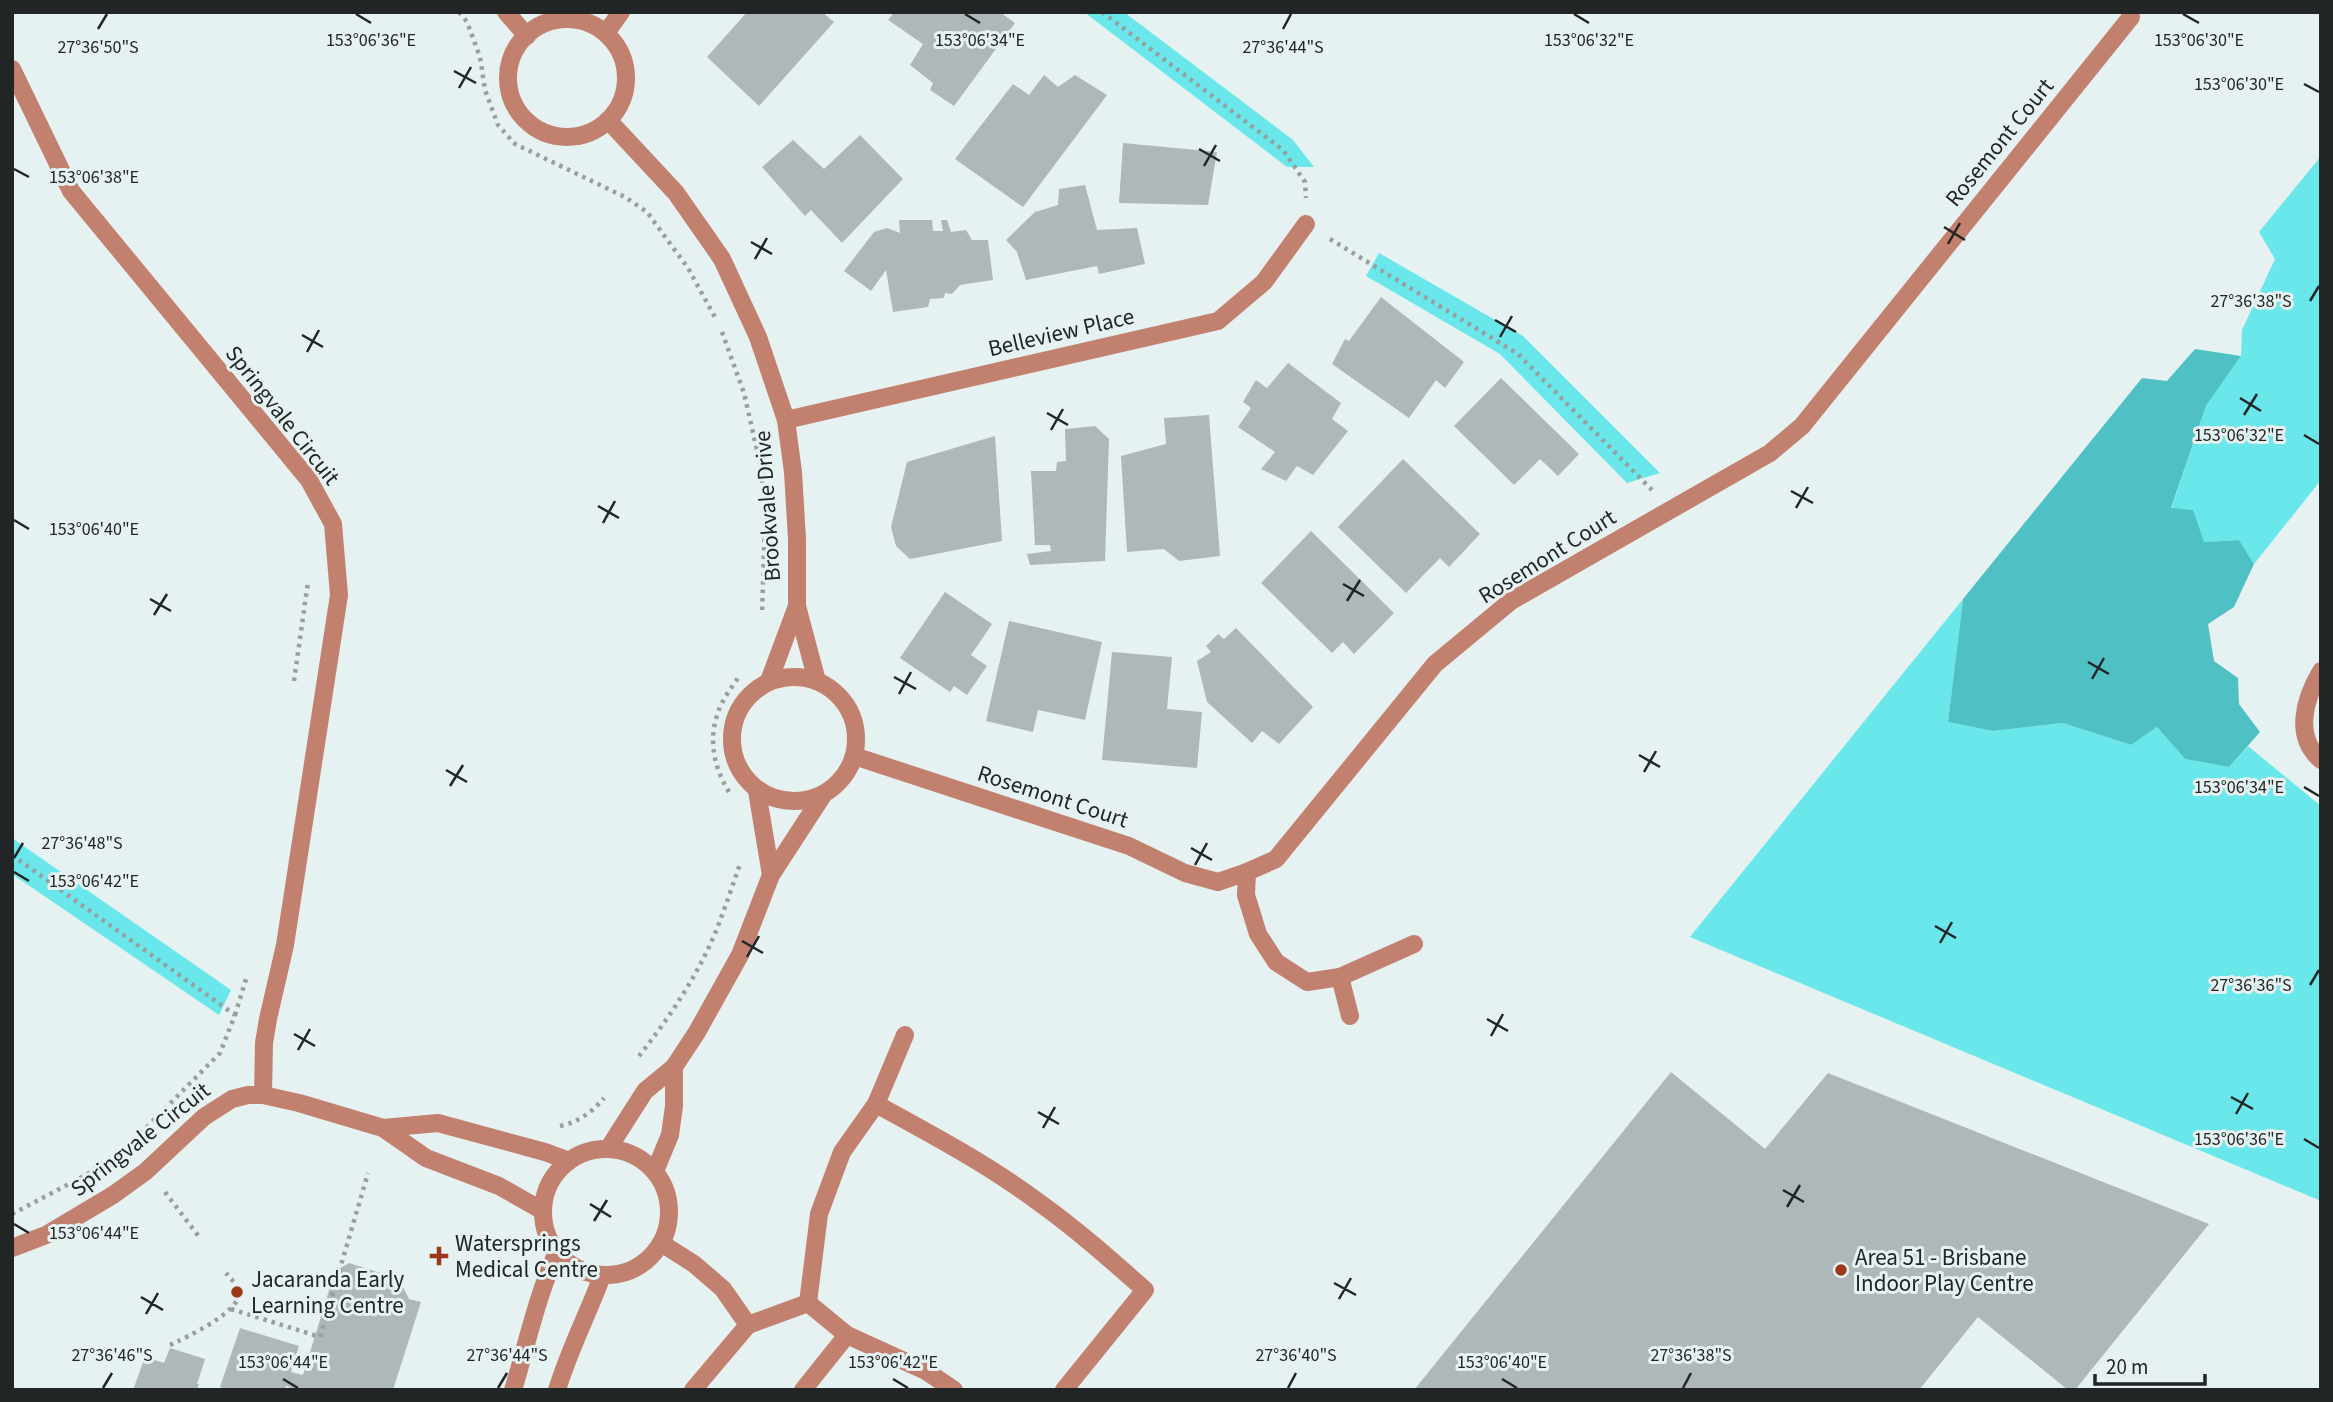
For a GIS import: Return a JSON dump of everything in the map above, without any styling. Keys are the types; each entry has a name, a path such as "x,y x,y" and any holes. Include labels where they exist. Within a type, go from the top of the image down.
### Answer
{"street":[{"path":"506,12 527,36"},
{"path":"606,33 621,12"},
{"name":"Rosemont Court","path":"854,757 1129,846 1185,873 1218,881 1276,859 1435,664 1511,601 1770,453 1802,426 2133,15"},
{"path":"557,20 583,22 606,33 618,48 625,66 626,86 620,105 608,120 593,131 575,136 557,136 540,130 525,119 514,104 509,86 509,67 516,50 527,36 541,25 557,20"},
{"name":"Springvale Circuit","path":"12,69 71,191 309,480 333,524 339,595 285,946 264,1043 263,1095"},
{"name":"Brookvale Drive","path":"608,120 676,192 722,259 758,337 786,420 796,526 797,607 817,681"},
{"name":"Belleview Place","path":"786,420 1218,321 1264,282 1306,225"},
{"name":"Brookvale Drive","path":"769,681 797,607"},
{"path":"2321,671 2310,690 2303,727 2316,756 2321,760"},
{"path":"608,1149 645,1091 674,1067 703,1022 740,954 771,875 823,795 845,776 854,757 856,728 848,707 835,692 817,681 790,676 769,681 747,697 735,716 730,734 733,756 741,775 757,791 771,798 792,803 823,795"},
{"path":"757,791 771,875"},
{"path":"1247,872 1246,895 1258,934 1276,962 1307,982 1340,977 1414,944"},
{"path":"1340,977 1350,1016"},
{"path":"808,1303 819,1214 842,1152 876,1104 905,1035"},
{"path":"655,1171 670,1135 674,1106 674,1067"},
{"name":"Springvale Circuit","path":"12,1248 46,1235 113,1195 145,1172 219,1105 232,1099 263,1095 383,1128 426,1158 499,1186 543,1211"},
{"path":"876,1104 945,1142 1036,1199 1094,1244 1145,1290 1064,1390"},
{"name":"Springvale Circuit","path":"383,1128 438,1123 569,1161"},
{"path":"608,1149 626,1152 642,1159 655,1171 669,1206 668,1225 661,1243 650,1257 636,1268 620,1275 602,1276 585,1272 569,1265 549,1240 543,1211 546,1192 555,1175 569,1161 588,1152 608,1149"},
{"path":"661,1243 694,1264 723,1289 748,1325"},
{"path":"513,1390 542,1286 557,1252"},
{"path":"557,1390 570,1350 602,1276"},
{"path":"693,1390 748,1325 808,1303"},
{"path":"808,1303 847,1335 926,1371 954,1390"},
{"path":"803,1390 847,1335"}],"path":[{"path":"459,12 467,22 480,57 485,90 498,125 515,144 613,191 647,212 688,268 721,328 744,393 761,468 765,518 761,620"},
{"path":"1102,12 1283,150 1306,182 1306,225 1518,354 1672,509"},
{"path":"293,688 309,569"},
{"path":"730,794 714,760 713,728 722,703 746,665"},
{"path":"635,1063 663,1026 718,928 742,854"},
{"path":"12,855 234,1015"},
{"path":"138,1137 220,1053 246,976"},
{"path":"559,1126 570,1124 592,1112 610,1092"},
{"path":"12,1214 86,1175 132,1143"},
{"path":"231,1309 320,1337 369,1173"},
{"path":"165,1192 201,1238"},
{"path":"170,1345 199,1332 231,1309 239,1298 239,1290 226,1273"}],"shaded area":[{"path":"1084,12 1124,12 1293,140 1314,167 1287,167"},
{"path":"2321,156 2321,480 2254,564 2239,540 2204,542 2171,509 2206,406 2241,356 2242,330 2275,259 2259,232"},
{"path":"1379,253 1523,336 1660,473 1627,483 1500,354 1366,276"},
{"path":"2195,349 2241,356 2206,406 2171,508 2193,510 2204,542 2239,540 2254,564 2234,607 2208,624 2214,661 2238,678 2239,704 2260,732 2229,767 2185,759 2157,727 2131,745 2063,723 1993,731 1948,722 1963,599 2142,378 2167,381"},
{"path":"1963,599 1948,722 1993,731 2063,723 2131,745 2157,727 2185,759 2229,767 2248,746 2321,806 2321,1201 1690,937"},
{"path":"12,838 231,990 219,1015 12,874"}],"building":[{"path":"747,12 822,12 834,22 759,106 707,57"},
{"path":"894,12 1000,12 1015,23 954,106 930,90 933,83 910,65 923,44 888,20"},
{"path":"1044,75 1058,87 1075,75 1107,95 1023,207 955,159 1013,84 1029,95"},
{"path":"860,135 903,179 842,243 811,210 805,216 762,167 793,140 824,169"},
{"path":"1123,143 1217,152 1208,205 1119,203"},
{"path":"1085,185 1097,230 1137,228 1145,264 1099,274 1097,266 1026,280 1017,252 1006,240 1035,212 1058,205 1059,189"},
{"path":"899,220 932,220 933,231 943,231 941,220 947,220 951,232 966,230 972,240 988,240 993,280 960,285 952,294 945,293 944,298 930,299 928,307 893,312 886,270 871,291 844,271 874,232 887,228 900,233"},
{"path":"1381,297 1464,362 1445,388 1436,380 1409,418 1332,364 1345,339 1349,341"},
{"path":"1288,363 1341,403 1332,419 1348,431 1313,475 1297,466 1286,481 1261,469 1275,452 1238,427 1251,408 1243,402 1256,380 1267,388"},
{"path":"1501,378 1579,454 1558,476 1540,459 1514,485 1454,426"},
{"path":"1209,415 1220,556 1179,561 1164,549 1127,552 1121,456 1166,444 1164,418"},
{"path":"1095,426 1109,439 1105,561 1030,565 1027,554 1051,551 1050,545 1035,545 1031,471 1056,471 1057,462 1066,461 1065,429"},
{"path":"995,436 1002,541 910,559 896,546 891,527 907,462"},
{"path":"1403,459 1480,534 1449,567 1440,558 1406,593 1338,527"},
{"path":"1311,531 1394,613 1354,654 1343,642 1332,653 1261,583"},
{"path":"945,592 992,624 971,655 987,666 967,695 954,686 950,692 900,658"},
{"path":"1009,621 1102,642 1085,720 1038,710 1033,732 986,721"},
{"path":"1236,628 1313,707 1279,744 1262,731 1252,743 1207,702 1197,661 1211,652 1206,646 1218,634 1224,639"},
{"path":"1112,652 1172,657 1167,709 1202,712 1197,768 1102,760"},
{"name":"Area 51 - Brisbane Indoor Play Centre","path":"1671,1072 1765,1149 1828,1073 2209,1224 2075,1390 2068,1390 1978,1317 1919,1390 1414,1390"},
{"path":"349,1263 399,1279 409,1299 421,1302 393,1390 297,1390 286,1386 285,1390 229,1390 220,1387 240,1328 299,1346 291,1372 303,1375 335,1271"},
{"path":"170,1348 205,1359 197,1390 133,1390 145,1357 164,1363"}],"place":[{"name":"Watersprings Medical Centre","path":"439,1256"},
{"name":"Area 51 - Brisbane Indoor Play Centre","path":"1841,1270"},
{"name":"Jacaranda Early Learning Centre","path":"237,1292"}]}
